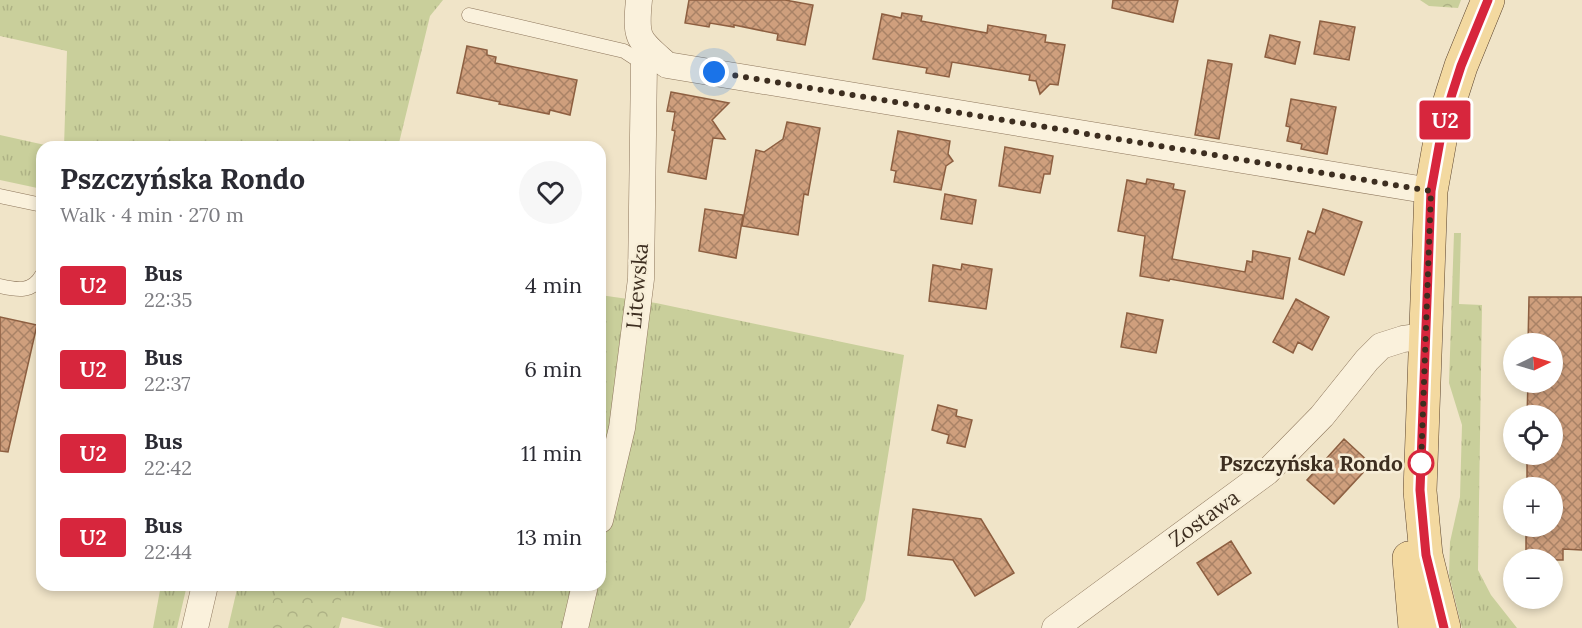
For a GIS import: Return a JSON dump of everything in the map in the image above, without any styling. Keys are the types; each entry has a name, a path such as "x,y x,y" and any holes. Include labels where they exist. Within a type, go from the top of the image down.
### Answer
{"main road":[{"path":"1444,628 1426,555 1420,490 1431,191 1443,124 1461,66 1488,0"},
{"path":"1415,628 1409,555 1420,490"}],"street":[{"path":"639,0 636,26 646,57 667,64 1431,191"},
{"name":"Litewska","path":"606,495 622,428 641,279 646,57"},
{"name":"Zostawa","path":"1055,628 1267,472 1322,416 1366,360 1381,346 1403,339 1425,336"},
{"path":"195,628 204,591"},
{"path":"575,628 584,591"}],"lane":[{"path":"469,15 646,57"},
{"path":"0,196 36,204"},
{"path":"0,286 29,289 36,283"}],"green space":[{"path":"0,0 443,0 430,16 399,141 64,141 67,51 0,36"},
{"path":"1420,0 1461,0 1458,8 1429,6"},
{"path":"0,135 36,143 36,188 0,180"},
{"path":"1454,233 1461,233 1459,304 1482,305 1478,570 1491,595 1517,628 1462,628 1449,575 1450,542 1460,497 1462,425 1449,383"},
{"path":"606,296 656,303 904,355 865,600 849,628 385,628 342,617 339,628 228,628 237,591 606,591"},
{"path":"160,591 186,591 177,628 153,628"},
{"path":"276,591 343,591 335,628 265,628"}],"building":[{"path":"689,0 785,0 813,5 805,45 777,40 778,34 734,25 734,27 710,23 709,27 685,23"},
{"path":"1113,0 1178,0 1173,22 1112,8"},
{"path":"902,13 922,16 921,21 987,33 988,25 1046,35 1045,42 1065,45 1058,85 1050,84 1040,94 1036,81 1029,80 1030,75 952,62 949,77 926,73 927,68 873,59 882,14 901,18"},
{"path":"1320,21 1355,27 1349,60 1314,54"},
{"path":"1270,35 1300,42 1295,64 1265,57"},
{"path":"467,46 487,50 487,55 496,57 495,63 577,80 570,115 550,110 549,114 457,93"},
{"path":"1208,60 1232,64 1219,139 1195,135"},
{"path":"671,92 729,103 712,120 725,139 713,138 706,179 668,172 675,131 672,130 675,112 667,111"},
{"path":"1291,99 1336,107 1327,154 1301,149 1302,144 1287,141 1290,127 1286,126"},
{"path":"787,122 820,128 808,195 804,194 798,235 742,226 756,150 764,152 783,139"},
{"path":"898,131 950,141 948,154 953,161 946,166 941,190 894,182 896,171 891,170"},
{"path":"1005,147 1053,156 1050,174 1044,174 1040,193 999,186"},
{"path":"1147,179 1174,184 1173,189 1185,191 1172,259 1245,272 1247,261 1252,262 1253,251 1290,258 1283,299 1170,279 1169,281 1140,276 1145,236 1118,231 1127,180 1146,184"},
{"path":"945,194 976,200 972,224 941,219"},
{"path":"705,209 743,215 736,258 699,251"},
{"path":"1323,209 1362,222 1344,275 1299,259 1308,231 1315,234"},
{"path":"962,264 992,269 986,309 929,301 933,265 961,270"},
{"path":"1529,297 1582,297 1582,550 1526,549 1526,537 1563,537 1563,477 1527,477 1527,465 1563,465 1563,405 1527,405 1528,393 1563,393 1563,333 1528,333"},
{"path":"1296,299 1329,317 1312,350 1298,342 1293,353 1273,342"},
{"path":"1127,313 1163,320 1156,353 1121,347"},
{"path":"0,317 36,325 36,329 8,452 0,451"},
{"path":"938,405 957,410 956,416 972,420 965,447 947,443 949,435 932,430"},
{"path":"1344,439 1371,464 1334,504 1307,480"},
{"path":"913,509 981,519 1014,573 975,596 953,560 908,555"},
{"path":"1231,541 1251,573 1218,595 1197,563"}],"bus line":[{"name":"U2","path":"1444,628 1426,555 1420,490 1431,191 1443,124 1474,30 1488,0"}],"place":[{"name":"Pszczyńska Rondo","path":"1421,463"}],"route":[{"path":"714,72 1431,191 1421,465 1421,463"}]}
